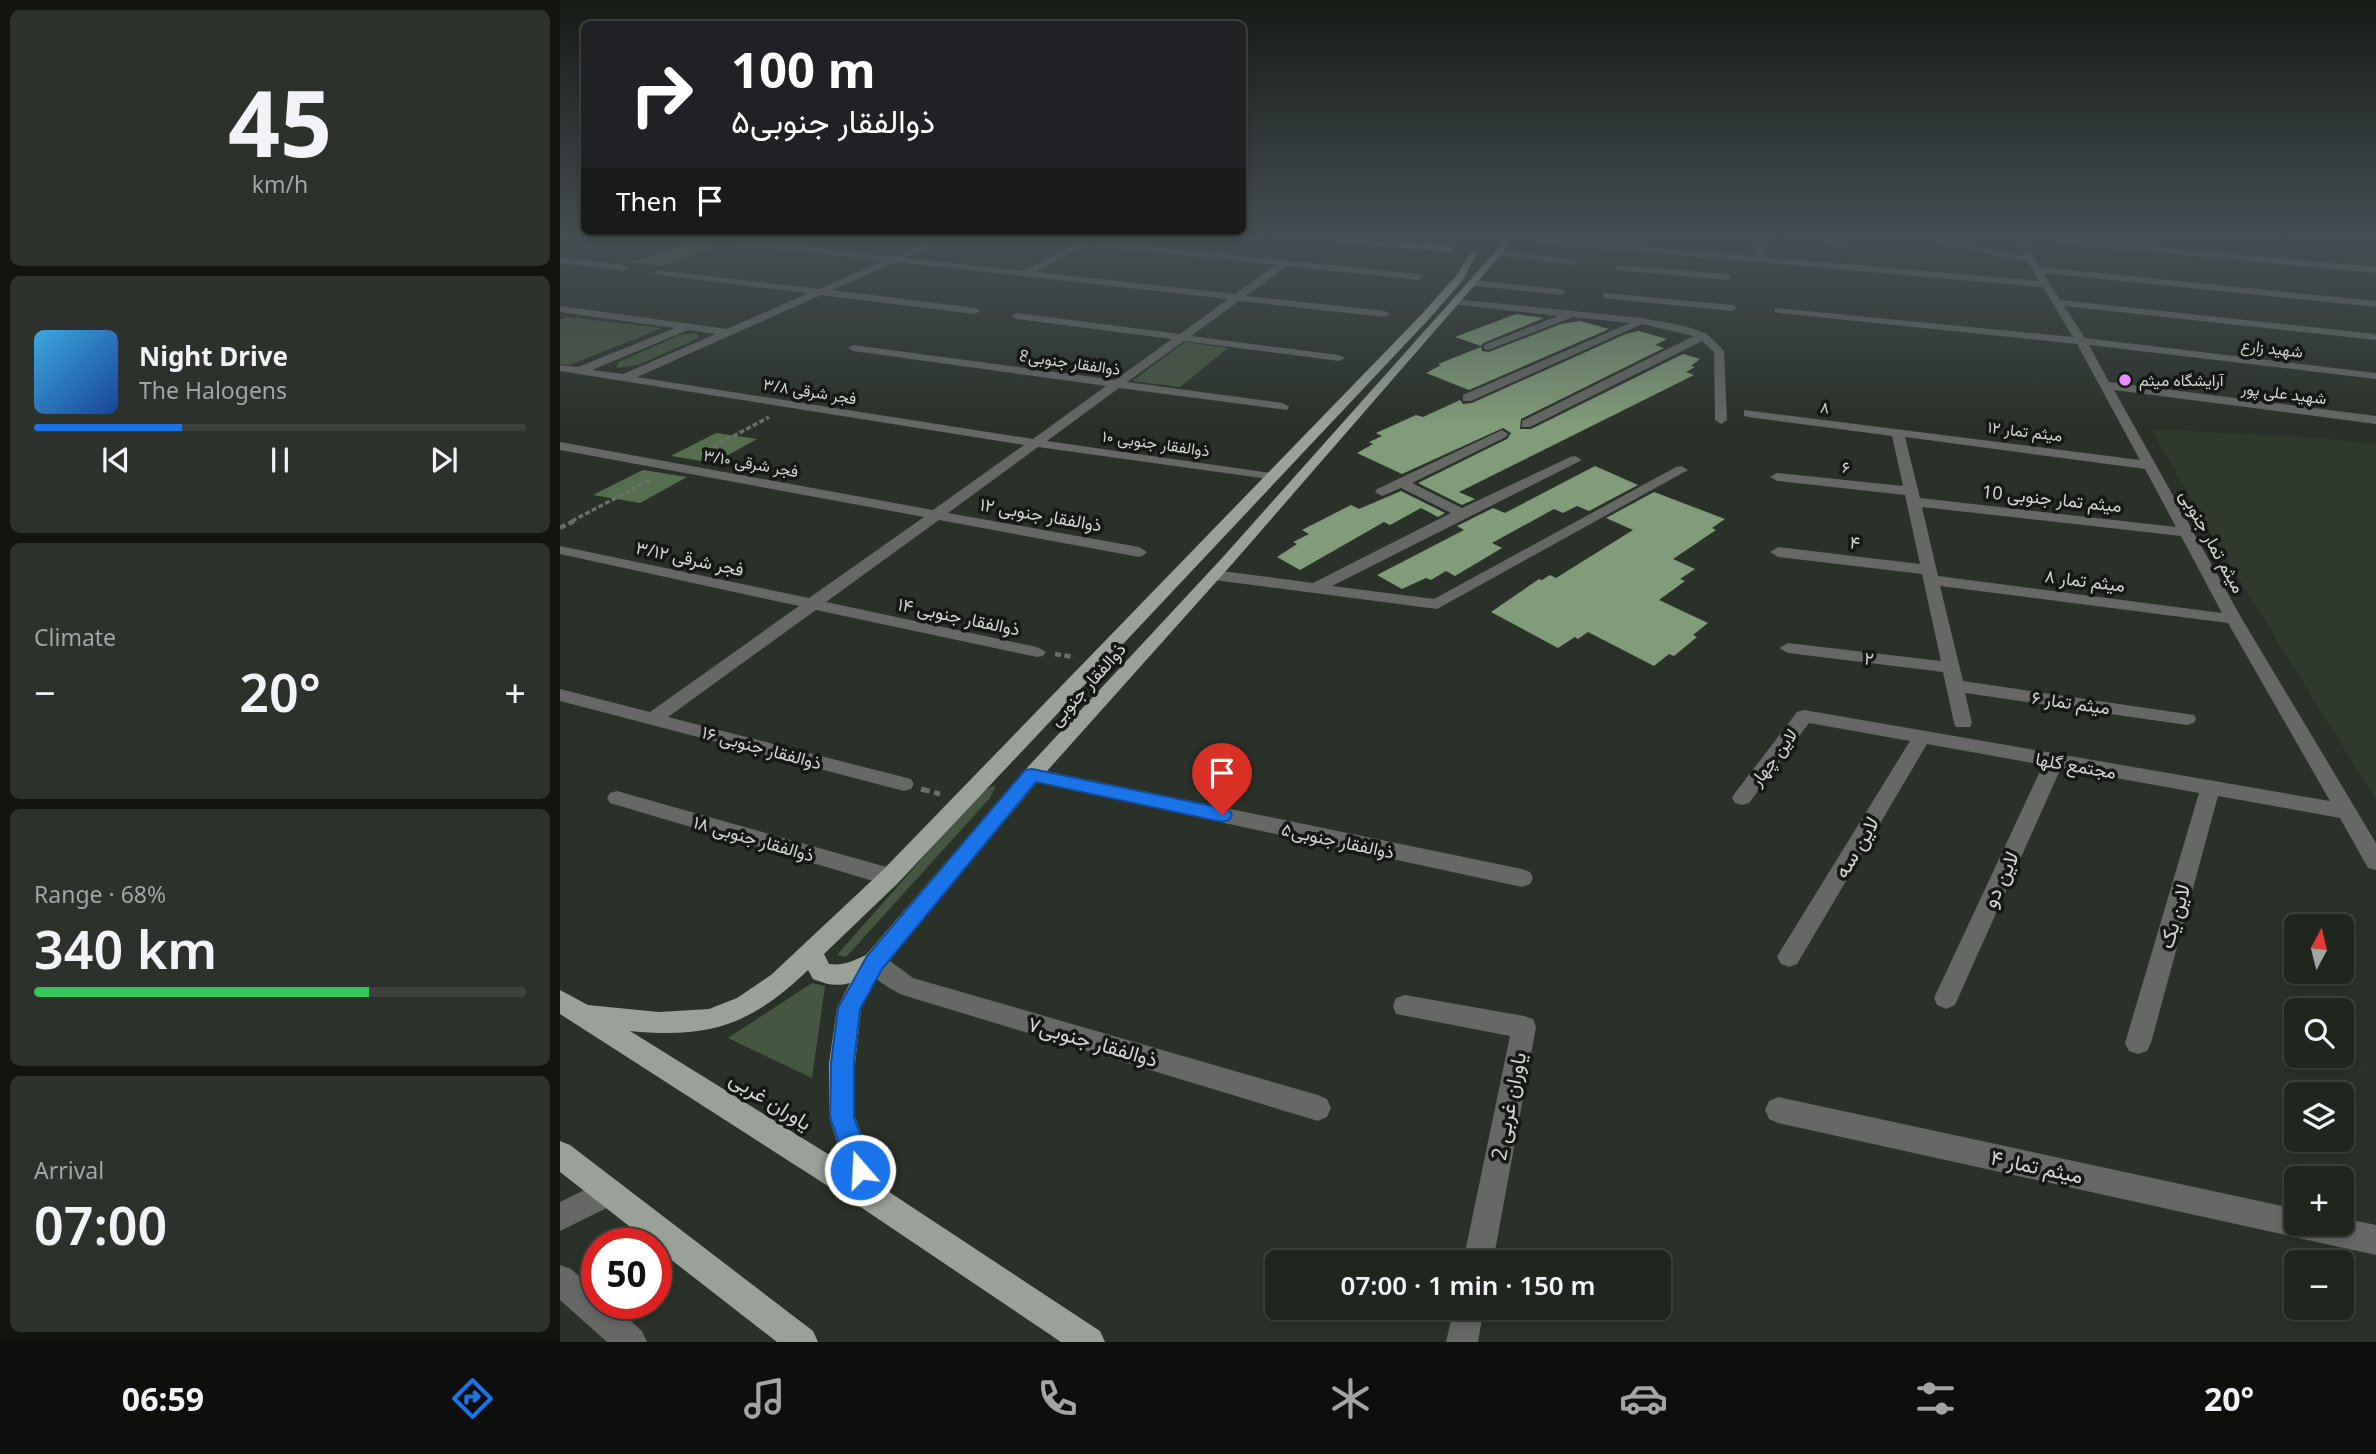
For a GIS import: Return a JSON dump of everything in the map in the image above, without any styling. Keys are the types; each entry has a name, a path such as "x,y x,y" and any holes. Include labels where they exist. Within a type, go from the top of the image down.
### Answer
{"main road":[{"name":"ذوالفقار جنوبی","path":"584,1016 659,1023 709,1020 746,1006 779,982 890,877 1349,396 1448,302"},
{"name":"ذوالفقار جنوبی","path":"869,1196 842,1117 842,1063 849,1008 874,962 1032,775 1371,399 1451,302"},
{"path":"1349,396 1371,399"},
{"path":"811,951 821,972 834,977 850,974 874,962"},
{"name":"یاوران غربی","path":"560,1001 869,1196 1089,1342"},
{"path":"560,1155 802,1342"}],"street":[{"path":"623,378 797,302"},
{"path":"898,302 975,311"},
{"path":"653,719 1233,302"},
{"path":"1271,302 1385,314"},
{"path":"1515,302 1573,314 1642,321 1685,329 1703,336 1719,351 1721,420"},
{"path":"1711,302 1732,308"},
{"path":"2056,302 2376,337"},
{"name":"میثم تمار جنوبی","path":"2056,302 2081,341 2234,619 2376,862"},
{"path":"2356,302 2376,304"},
{"path":"560,309 727,332"},
{"name":"شهید زارع","path":"1779,310 2081,341 2376,376"},
{"path":"1488,347 1573,314"},
{"path":"1017,316 1339,358"},
{"path":"1467,398 1642,321"},
{"path":"560,379 686,327"},
{"path":"1526,424 1703,336"},
{"name":"8ذوالفقار جنوبی","path":"853,348 1283,407"},
{"name":"۳/۸ فجر شرقی","path":"560,368 1036,443"},
{"name":"شهید علی پور","path":"2105,385 2376,420"},
{"name":"۸","path":"1748,413 1898,432"},
{"path":"1898,432 1962,723"},
{"name":"میثم تمار ۱۲","path":"1898,432 2148,465"},
{"path":"1382,492 1502,434"},
{"name":"۱۰ ذوالفقار جنوبی","path":"1036,443 1271,477"},
{"name":"۳/۱۰ فجر شرقی","path":"560,446 937,515"},
{"path":"1314,588 1462,513 1575,460"},
{"path":"1214,575 1437,604 1681,470"},
{"name":"۶","path":"1777,477 1912,497"},
{"path":"1402,482 1462,513"},
{"name":"میثم تمار جنوبی 10","path":"1912,497 2185,532"},
{"name":"۱۲ ذوالفقار جنوبی","path":"937,515 1139,552"},
{"name":"۳/۱۲ فجر شرقی","path":"560,550 812,604"},
{"name":"۴","path":"1778,552 1930,575"},
{"name":"میثم تمار ۸","path":"1930,575 2234,619"},
{"name":"۱۴ ذوالفقار جنوبی","path":"812,604 1037,652"},
{"name":"۲","path":"1788,648 1952,677"},
{"name":"میثم تمار ۶","path":"1952,677 2187,719"},
{"name":"۱۶ ذوالفقار جنوبی","path":"560,695 904,784"},
{"name":"مجتمع گلها","path":"1804,716 2348,811"},
{"name":"لاین چهار","path":"1742,798 1804,716"},
{"name":"لاین سه","path":"1788,957 1923,737"},
{"name":"لاین دو","path":"1946,998 2054,761"},
{"name":"ذوالفقار جنوبی۵","path":"1032,775 1522,878"},
{"name":"لاین یک","path":"2138,1043 2210,788"},
{"name":"۱۸ ذوالفقار جنوبی","path":"617,798 890,877"},
{"name":"ذوالفقار جنوبی۷","path":"874,962 906,986 1318,1108"},
{"name":"2 یاوران غربی","path":"1405,1006 1524,1027 1480,1250"},
{"name":"میثم تمار ۴","path":"1778,1110 2284,1220"},
{"path":"560,1217 609,1192"},
{"name":"میثم تمار ۴","path":"2354,1235 2376,1240"},
{"path":"560,1280 631,1342"},
{"path":"1462,1342 1466,1320"}],"path":[{"path":"560,528 793,405"},
{"name":"۱۴ ذوالفقار جنوبی","path":"1037,652 1099,660"},
{"path":"904,784 963,801"}],"shaded area":[{"path":"568,317 662,328 570,365 560,364 560,320"},
{"path":"697,333 699,338 638,365 616,368 619,362 680,335"},
{"path":"1185,342 1228,348 1180,387 1132,381"},
{"path":"2151,429 2322,438 2376,445 2376,800 2213,537"},
{"path":"996,785 990,798 846,957 837,955 981,792"},
{"path":"812,983 825,986 812,1078 728,1038"}],"green space":[{"path":"716,433 757,439 714,463 671,456"},
{"path":"643,470 687,477 640,503 593,495"}],"building":[{"path":"1516,314 1544,318 1481,346 1455,337"},
{"path":"1580,321 1609,329 1469,390 1426,373 1441,365 1438,364 1481,347 1482,351 1489,352 1561,324"},
{"path":"1639,331 1667,339 1655,345 1664,348 1521,419 1520,429 1531,429 1683,354 1700,359 1691,366 1695,367 1686,372 1694,375 1459,492 1475,499 1462,505 1418,483 1507,439 1511,433 1503,428 1402,474 1357,453 1373,444 1369,442 1382,436 1376,433 1416,415 1423,417 1460,400 1463,404 1472,403 1626,334"},
{"path":"1595,466 1638,485 1589,511 1577,506 1563,513 1554,509 1492,543 1502,548 1455,576 1446,571 1431,580 1426,578 1402,589 1377,575 1464,530 1457,526 1493,508 1505,513"},
{"path":"1401,491 1445,513 1438,517 1421,508 1390,525 1384,522 1300,570 1277,557 1297,544 1293,542 1309,534 1302,530 1351,505 1359,509"},
{"path":"1654,492 1725,519 1712,528 1716,530 1673,559 1695,569 1680,579 1685,581 1659,600 1708,623 1693,635 1697,637 1674,656 1669,654 1654,666 1588,632 1558,648 1491,612 1539,579 1550,575 1556,578 1633,530 1606,518"}],"place":[{"name":"آرایشگاه میثم","path":"2125,380"}],"route":[{"path":"860,1170 842,1117 842,1063 849,1008 874,962 1032,775 1222,815"}]}
